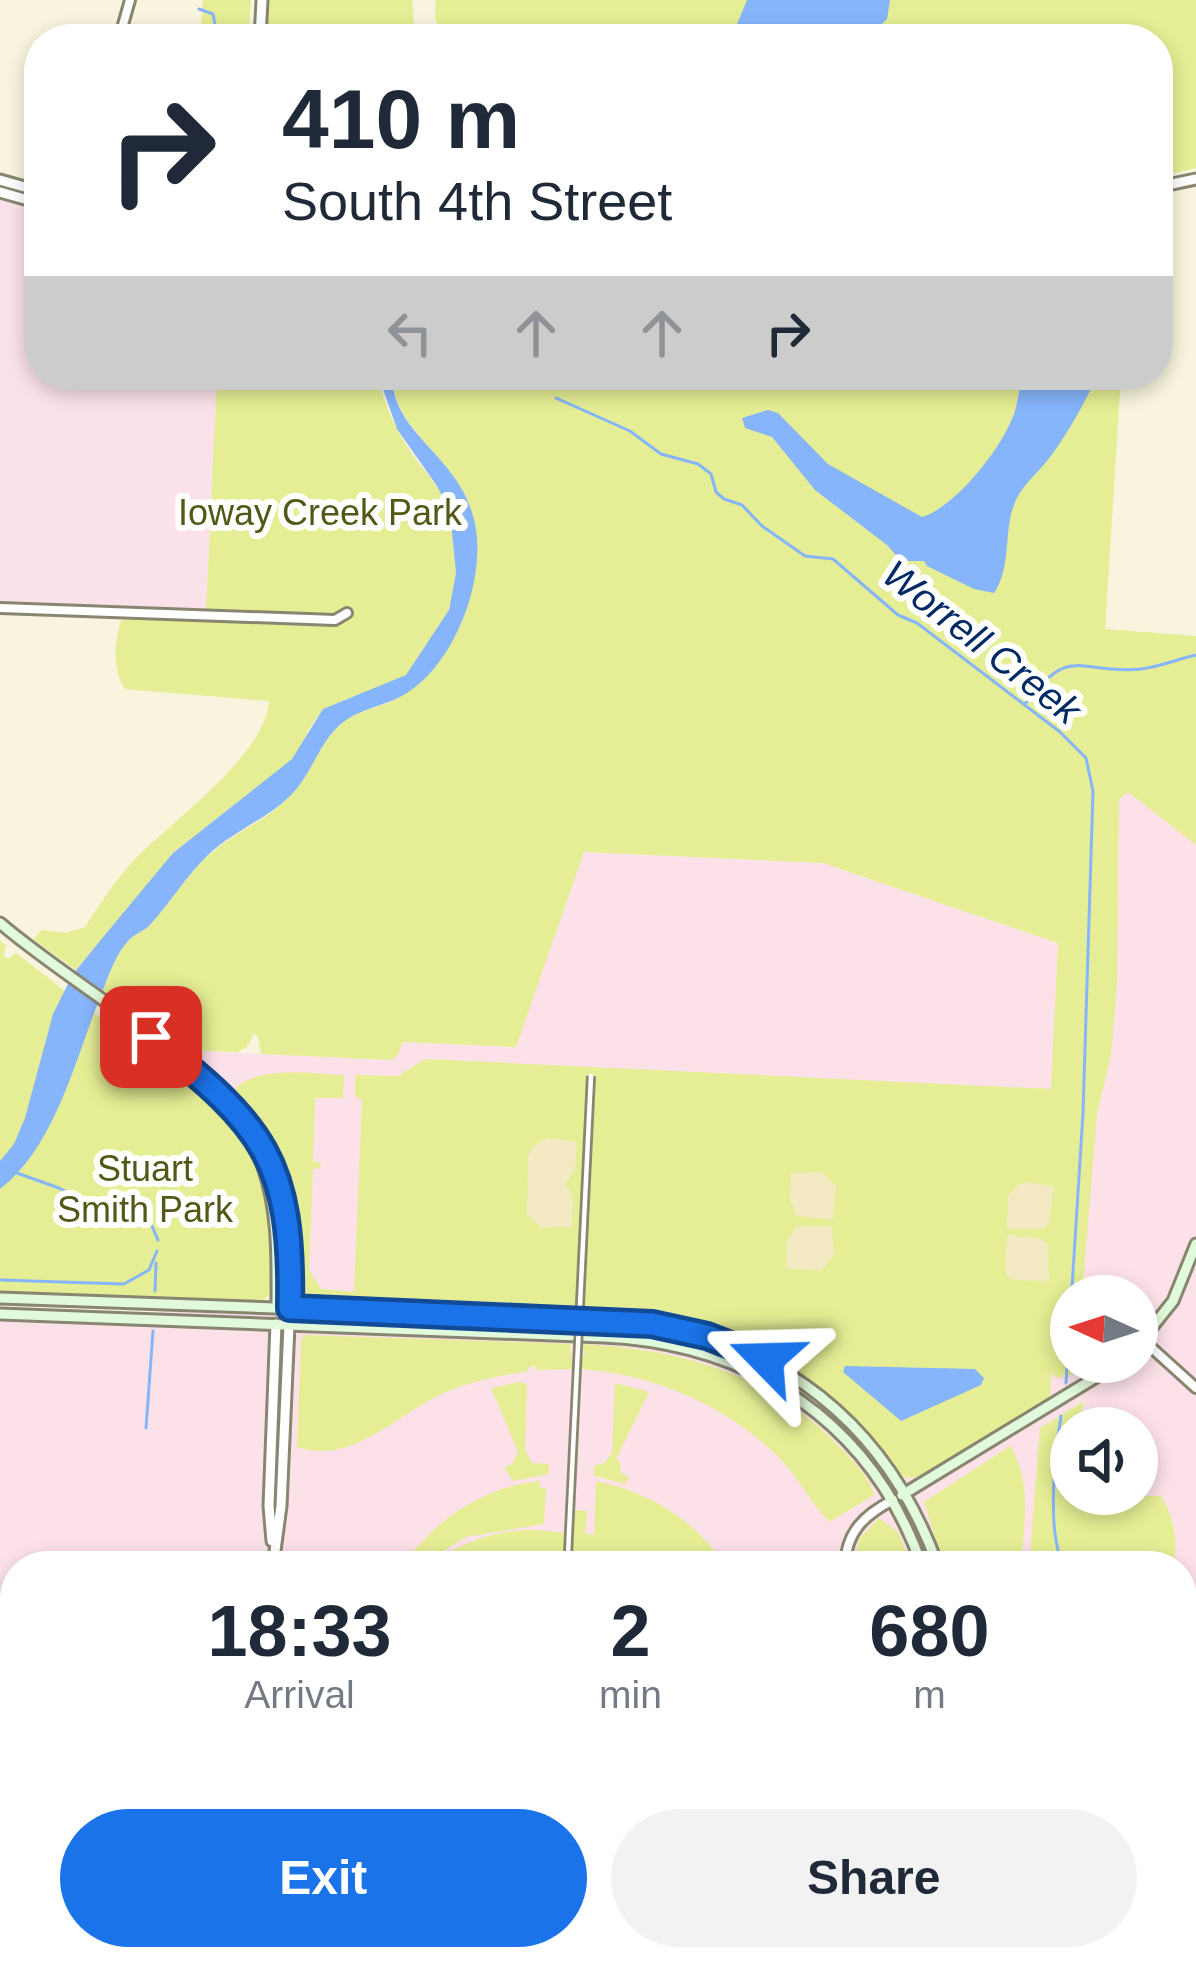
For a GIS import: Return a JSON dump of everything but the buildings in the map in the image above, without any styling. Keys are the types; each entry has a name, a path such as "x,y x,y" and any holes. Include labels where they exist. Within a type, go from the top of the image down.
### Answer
{"main road":[{"path":"0,923 206,1081 262,1146 286,1202 291,1243 289,1325"},
{"path":"236,1111 270,1190 277,1239 276,1324"},
{"path":"1158,1319 1172,1301 1196,1244"},
{"path":"0,1298 628,1321 707,1336 766,1359 825,1399 872,1446 906,1493 931,1551"},
{"path":"0,1314 617,1337 702,1351 759,1375 816,1412 863,1459 892,1500 915,1551"},
{"path":"892,1500 1086,1383"}],"street":[{"path":"0,608 335,620 347,613"},
{"path":"568,1551 591,1063"},
{"path":"272,1551 269,1506 276,1324"},
{"path":"275,1551 289,1325"},
{"path":"1158,1357 1196,1388"},
{"path":"846,1551 855,1528 892,1500"}],"shaded area":[{"path":"0,183 24,192 24,390 216,390 207,609 0,608"},
{"path":"1098,739 1196,809 1196,1551 0,1551 0,1314 156,1320 157,1300 289,1308 292,1242 254,1130 180,1050 390,1060 402,1042 515,1047 583,852 823,863 1092,955"}],"green space":[{"path":"203,0 251,0 249,24 201,24"},
{"path":"268,0 412,0 414,24 266,24"},
{"path":"436,0 1196,0 1196,168 1173,173 1173,24 437,24"},
{"name":"Ioway Creek Park","path":"216,390 382,390 399,433 438,488 455,533 456,578 434,642 396,682 324,711 292,759 173,853 76,970 33,939 42,930 66,933 85,927 136,858 235,764 264,721 269,701 125,689 116,663 123,615 206,613"},
{"path":"395,390 1120,390 1105,629 1196,636 1196,845 1128,792 1119,799 1117,985 1111,1055 1097,1114 1084,1275 1050,1275 1050,1398 917,1477 899,1474 853,1419 800,1376 755,1350 703,1331 648,1319 591,1314 416,1310 304,1299 296,1289 294,1224 283,1180 255,1125 231,1093 268,1074 344,1075 343,1098 315,1098 313,1161 321,1163 313,1169 309,1270 321,1289 354,1292 362,1100 355,1096 355,1075 398,1076 425,1059 1051,1089 1058,943 823,863 584,852 516,1047 403,1042 390,1060 261,1054 254,1033 247,1047 237,1052 180,1050 103,990 124,946 149,926 206,858 289,797 342,723 392,701 417,683 457,628 475,563 472,514 463,491 405,417"},
{"path":"0,940 8,959 16,953 65,991 23,1128 0,1161"},
{"name":"Stuart Smith Park","path":"93,1012 192,1081 216,1103 250,1151 269,1216 273,1257 274,1279 263,1300 0,1294 0,1189 56,1108"},
{"path":"582,1324 646,1330 706,1344 764,1367 819,1401 743,1362 704,1348 644,1336 582,1332"},
{"path":"305,1335 574,1344 570,1346 573,1369 537,1370 535,1366 465,1385 355,1444 317,1451 297,1447 301,1340"},
{"path":"581,1344 686,1359 750,1382 780,1398 836,1443 864,1474 874,1495 829,1522 783,1462 740,1425 663,1386 580,1369 581,1355 585,1355"},
{"path":"615,1383 649,1392 616,1459 621,1473 629,1477 625,1484 594,1476 594,1466 605,1463 612,1452"},
{"path":"527,1385 525,1449 532,1463 549,1464 549,1474 513,1481 504,1468 518,1452 491,1388"},
{"path":"1050,1422 1050,1515 1158,1515 1161,1496 1174,1530 1175,1551 1030,1551 1040,1428"},
{"path":"1010,1446 1024,1489 1022,1551 939,1551 924,1502"},
{"path":"540,1481 540,1488 546,1488 544,1524 466,1537 443,1551 413,1551 462,1508 519,1484"},
{"path":"596,1481 634,1492 670,1510 715,1551 451,1551 521,1530 572,1533 573,1510 587,1511 585,1533 594,1535"},
{"path":"879,1518 898,1532 906,1551 857,1551 859,1539"}],"sand":[{"path":"547,1138 577,1142 575,1168 566,1184 573,1201 572,1227 541,1228 527,1214 528,1156 533,1146"},
{"path":"821,1172 836,1186 833,1220 797,1216 790,1199 791,1173"},
{"path":"1029,1182 1054,1187 1049,1224 1043,1229 1007,1229 1008,1195"},
{"path":"797,1226 832,1226 834,1255 821,1271 786,1268 787,1242"},
{"path":"1007,1235 1043,1239 1048,1244 1049,1281 1008,1276"}],"water":[{"path":"747,0 890,0 882,24 737,24"},
{"path":"383,390 394,390 408,421 457,481 470,506 477,537 475,576 459,628 440,661 415,688 342,723 289,797 208,855 150,925 124,946 51,1124 20,1170 0,1189 0,1161 25,1118 53,1014 73,974 173,853 292,759 323,709 406,675 449,610 456,573 450,512 397,429"},
{"path":"1020,390 1090,390 1063,439 1015,502 1003,572 994,593 974,589 924,561 901,561 815,490 772,437 745,428 742,418 768,410 778,413 828,464 922,517 962,490 987,461 1012,419"},
{"path":"845,1366 975,1369 984,1378 981,1385 901,1421 843,1372"}],"waterway":[{"path":"199,9 213,14 215,24"},
{"name":"Worrell Creek","path":"556,398 630,431 661,454 698,464 711,474 716,492 724,499 742,505 762,526 805,556 833,559 898,615 917,623 1060,732 1086,758 1093,791 1073,1275"},
{"path":"1025,704 1066,667 1141,669 1196,655"},
{"path":"14,1172 109,1214 152,1226 158,1240"},
{"path":"0,1280 124,1284 149,1270 157,1251"},
{"path":"155,1291 156,1263"},
{"path":"146,1428 153,1331"},
{"name":"Worrell Creek","path":"1054,1515 1058,1551"}],"route":[{"path":"151,1037 217,1091 262,1146 286,1202 290,1308 652,1324 707,1336 766,1359"}]}
